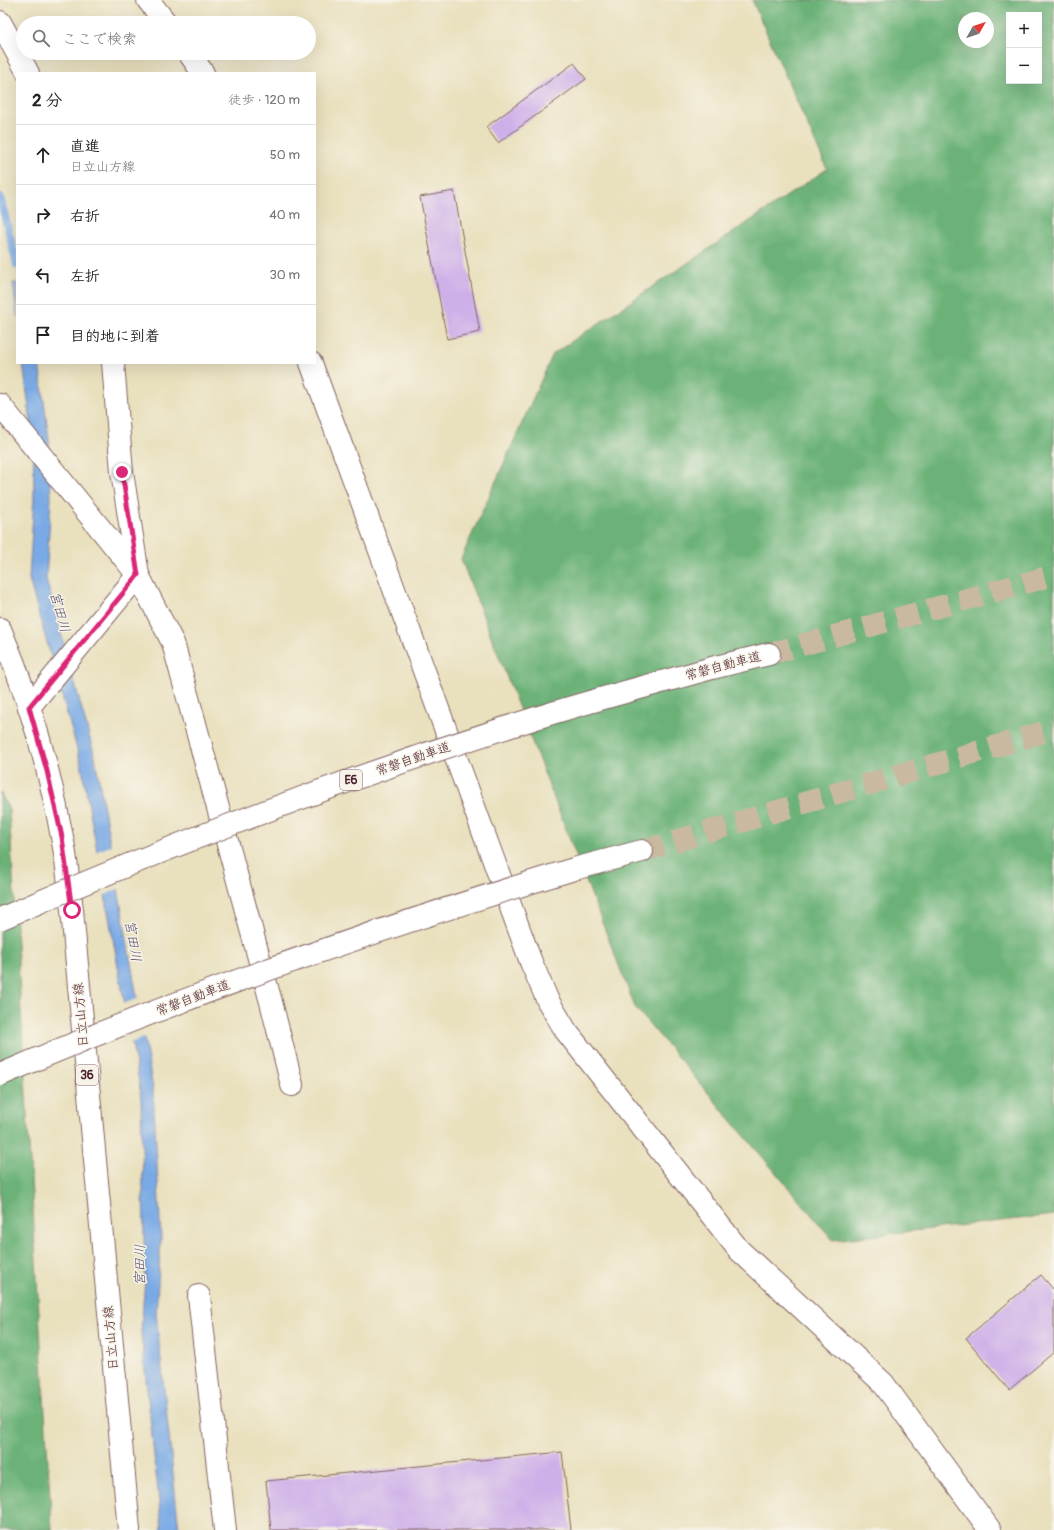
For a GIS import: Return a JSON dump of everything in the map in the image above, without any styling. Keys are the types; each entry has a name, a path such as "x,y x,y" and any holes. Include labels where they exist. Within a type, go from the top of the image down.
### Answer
{"main road":[{"path":"148,0 161,16"},
{"path":"0,22 16,51"},
{"path":"21,60 27,72"},
{"path":"194,60 203,72"},
{"path":"29,707 138,575 122,472 113,364"},
{"path":"311,364 528,954 548,1001 566,1030 594,1067 739,1250 883,1383 990,1530"},
{"path":"0,405 138,575 173,643 271,1002 292,1086"},
{"name":"日立山方線","path":"0,629 29,707 47,771 62,837 72,910 129,1530"},
{"name":"常磐自動車道","path":"0,919 92,878 268,810 436,750 536,718 712,668 769,654"},
{"name":"常磐自動車道","path":"0,1075 167,1007 310,954 486,896 574,869 642,851"},
{"path":"199,1296 225,1530"}],"green space":[{"path":"752,0 1054,0 1054,1215 833,1240 635,1007 461,559 553,354 827,169"},
{"path":"0,792 9,810 52,1530 0,1530"}],"water":[{"path":"13,283 16,283 16,308"},
{"path":"23,364 39,364 49,439 51,498 46,579 95,757 153,1089 161,1239 156,1313 179,1530 162,1530 141,1332 145,1279 141,1099 139,1082 81,763 29,579 34,496 33,438"}],"pier":[{"path":"113,845 120,888 103,896 95,852"},
{"path":"139,998 146,1037 130,1043 123,1004"}],"building":[{"path":"574,63 586,79 498,143 486,127"},
{"path":"454,191 480,332 447,339 420,197"},
{"path":"1041,1275 1054,1290 1054,1352 1009,1390 966,1338"},
{"path":"562,1452 571,1530 271,1530 266,1481"}],"waterway":[{"name":"宮田川","path":"0,197 16,261"}],"tunnel":[{"path":"769,654 1054,575"},
{"path":"642,851 1054,729"}],"route":[{"path":"72,910 62,837 47,771 29,707 138,575 122,472"}]}
